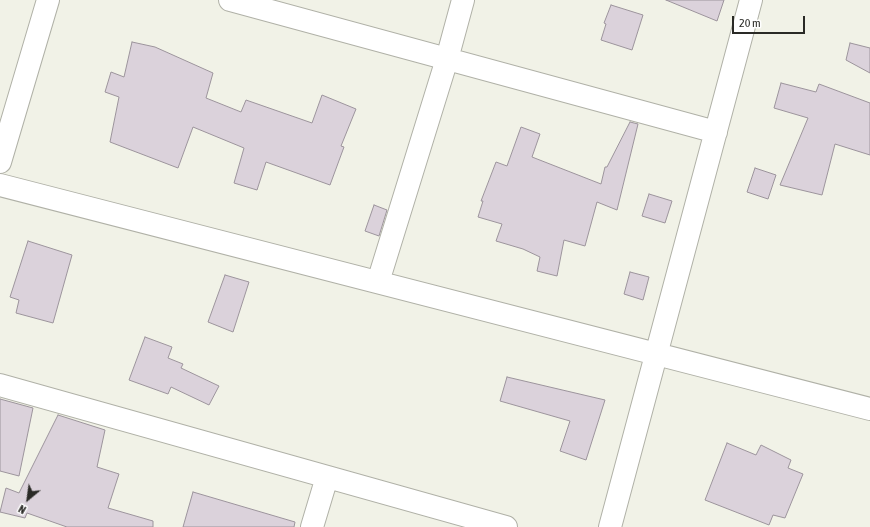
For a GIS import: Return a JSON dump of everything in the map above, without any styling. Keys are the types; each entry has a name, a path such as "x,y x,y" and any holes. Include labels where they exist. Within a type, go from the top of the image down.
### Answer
{"street":[{"path":"0,162 48,0"},
{"path":"230,0 716,132"},
{"path":"378,282 447,59 463,0"},
{"path":"610,527 751,0"},
{"path":"0,186 870,407"},
{"path":"0,385 506,527"},
{"path":"312,527 327,477"}],"building":[{"path":"666,0 724,0 717,21"},
{"path":"611,5 643,15 632,50 601,40 606,24 604,23"},
{"path":"132,42 155,47 213,73 206,98 241,112 246,100 312,123 322,95 356,109 341,146 344,147 330,185 266,162 257,190 234,183 244,148 193,127 178,168 110,142 119,97 105,92 111,72 124,77"},
{"path":"850,43 870,48 870,73 846,60"},
{"path":"781,83 816,92 819,84 870,103 870,155 835,144 822,195 780,185 808,118 774,108"},
{"path":"630,122 638,124 617,210 597,202 585,246 564,240 557,276 537,271 540,257 523,249 496,241 502,224 478,217 483,201 481,201 496,162 507,166 521,127 540,134 532,157 601,184 605,167 607,167"},
{"path":"755,168 776,175 768,199 747,192"},
{"path":"649,194 672,201 665,223 642,216"},
{"path":"374,205 387,210 379,236 365,231"},
{"path":"28,241 72,255 53,323 16,313 19,300 10,297"},
{"path":"630,272 649,277 643,300 624,294"},
{"path":"225,275 249,282 233,332 208,322"},
{"path":"145,337 172,347 168,358 183,364 181,368 219,386 209,405 171,387 168,394 129,380"},
{"path":"507,377 605,400 586,460 560,451 570,421 500,401"},
{"path":"0,399 33,408 19,476 0,471"},
{"path":"58,415 105,430 97,467 119,474 108,508 153,521 153,527 67,527 27,513 25,518 0,512 6,488 19,493"},
{"path":"727,443 756,455 761,445 791,460 788,468 803,474 785,518 773,515 769,525 705,500"},
{"path":"193,492 295,522 294,527 183,527"}]}
